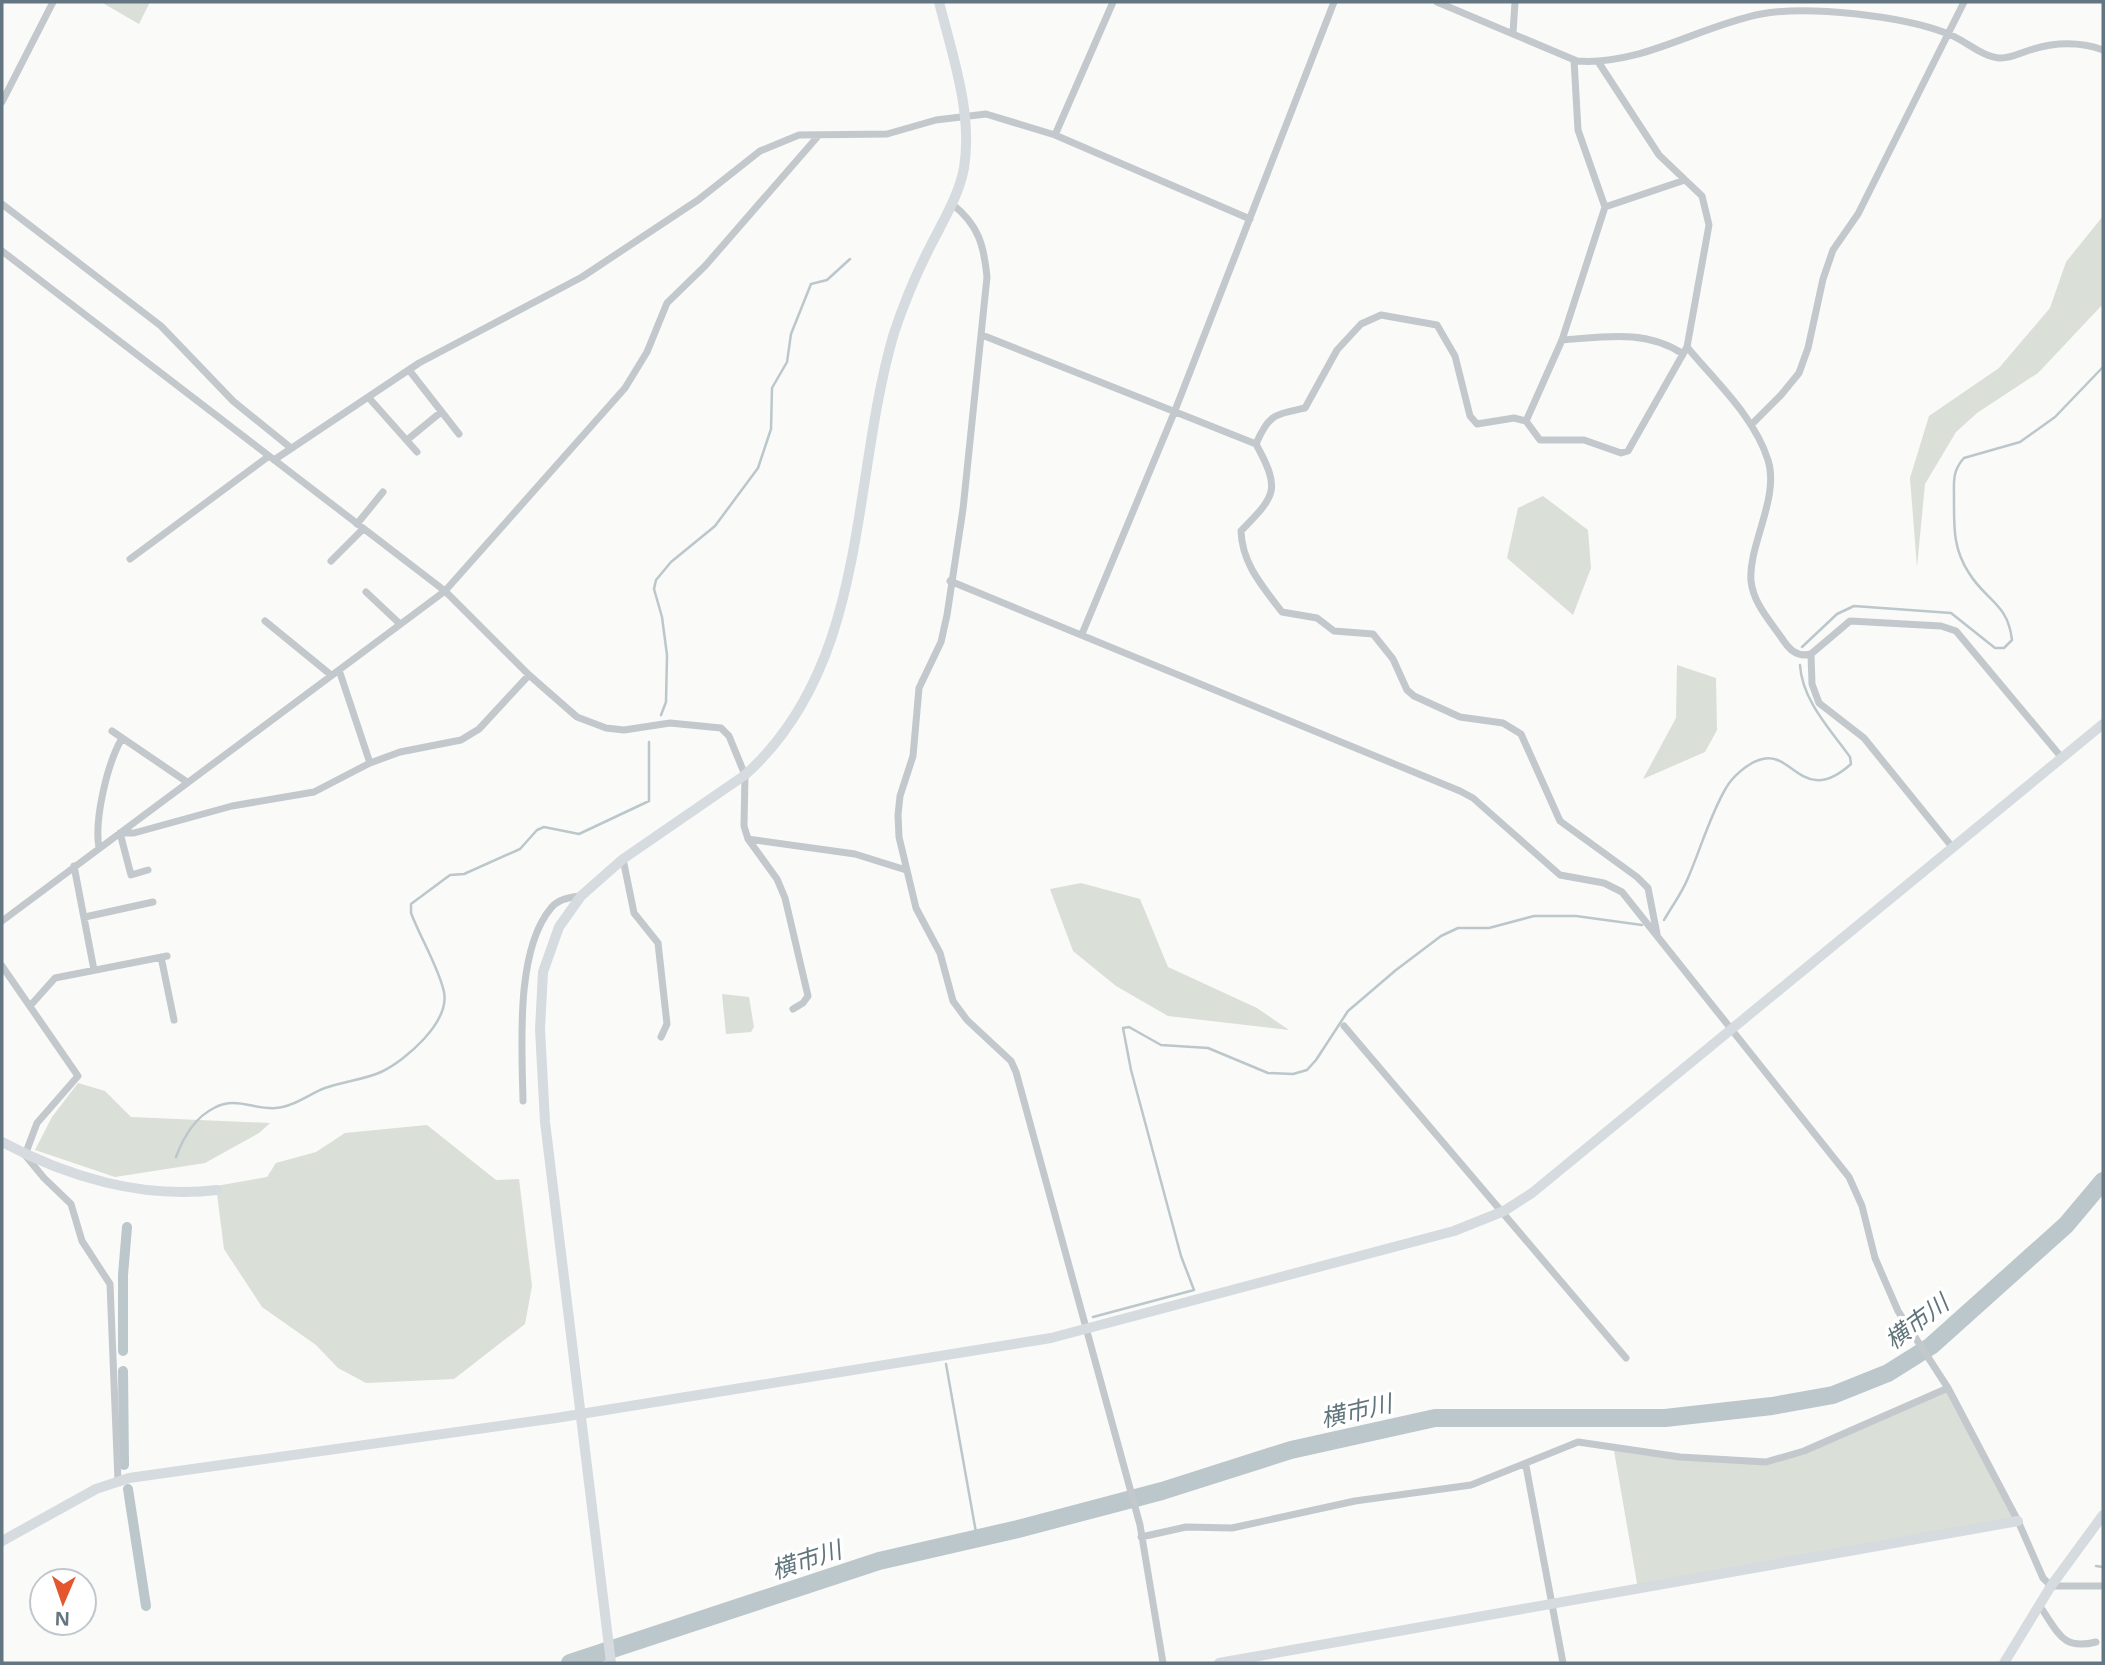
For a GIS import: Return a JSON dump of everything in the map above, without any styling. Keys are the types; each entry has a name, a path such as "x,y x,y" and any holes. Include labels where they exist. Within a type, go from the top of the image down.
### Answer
{"street":[{"path":"2,102 53,2"},
{"path":"611,1663 583,1413 545,1122 540,1029 543,972 559,927 581,896 623,859 745,775 779,741 800,713 825,658 856,537 889,353 905,302 952,204 964,169 965,116 939,2"},
{"path":"1055,135 1113,2"},
{"path":"1082,634 1174,412 1334,2"},
{"path":"1437,2 1574,60 1599,62 1634,56 1763,13 1825,12 1880,18 1949,34 1998,58 2057,44 2075,43 2103,50"},
{"path":"1513,33 1516,2"},
{"path":"1825,2 1825,12"},
{"path":"1751,425 1782,396 1799,373 1833,250 1858,214 1964,2"},
{"path":"1526,421 1562,340 1605,208 1578,130 1574,60"},
{"path":"1256,444 1265,423 1274,415 1305,408 1337,350 1361,324 1381,315 1437,324 1455,356 1469,416 1477,424 1514,418 1526,421 1539,440 1584,440 1625,453 1685,350 1709,225 1702,196 1659,155 1599,62"},
{"path":"130,559 272,458 409,370 582,277 698,200 760,151 799,135 887,134 936,120 986,114 1055,135 1250,219"},
{"path":"2,921 445,592 625,388 647,352 667,303 705,266 819,135"},
{"path":"1605,208 1685,180"},
{"path":"2,204 162,326 239,407 291,448"},
{"path":"952,204 967,216 981,240 987,277 963,509 944,631 919,688 913,756 900,796 899,837 916,908 940,953 953,1001 967,1020 1012,1061 1016,1072 1140,1525 1163,1663"},
{"path":"2,251 445,592 529,675 578,717 606,728 624,730 670,723 721,728 729,736 745,775 744,826 748,839 777,879 792,921 808,996 793,1009"},
{"path":"982,335 1256,444 1271,473 1273,491 1269,502 1241,531 1242,547 1252,571 1282,612 1317,618 1334,631 1373,634 1389,653 1407,690 1414,696 1460,717 1503,723 1521,734 1560,821 1648,888 1657,935"},
{"path":"1562,340 1631,336 1685,350 1751,425 1769,468 1768,494 1751,578 1753,590 1760,607 1795,653 1811,654 1850,621 1941,626 1956,631 2062,758"},
{"path":"409,370 459,435"},
{"path":"369,398 417,452"},
{"path":"407,440 441,412"},
{"path":"331,561 383,492"},
{"path":"950,581 1460,791 1473,798 1560,875 1604,883 1622,892 1730,1031 1849,1177 1862,1206 1887,1289 1902,1319 1948,1388 2018,1521 2043,1578 2051,1586 2103,1586"},
{"path":"366,592 400,624"},
{"path":"265,621 331,676"},
{"path":"1811,654 1812,684 1819,703 1864,738 1953,848"},
{"path":"339,670 370,763"},
{"path":"120,833 134,833 232,806 314,792 370,763 400,752 433,748 461,740 479,729 529,675"},
{"path":"2,1541 96,1489 118,1481 583,1413 1051,1338 1454,1231 1504,1212 1532,1193 2103,724"},
{"path":"112,731 121,740 187,782"},
{"path":"99,848 97,835 112,756 121,740"},
{"path":"120,833 131,875 148,870"},
{"path":"748,839 855,854 906,870"},
{"path":"623,859 634,913 659,943 667,1024 661,1037"},
{"path":"74,866 93,970"},
{"path":"523,1101 522,1025 526,976 539,930 552,906 565,898 581,896"},
{"path":"85,917 153,902"},
{"path":"30,1006 55,978 164,956 174,1020"},
{"path":"2,966 78,1076 37,1123 25,1155"},
{"path":"1344,1026 1626,1358"},
{"path":"2,1142 25,1155 86,1176 152,1192 217,1191"},
{"path":"25,1155 71,1204 82,1241 110,1284 118,1481"},
{"path":"1141,1537 1186,1527 1232,1528 1355,1501 1471,1485 1578,1442 1680,1457 1749,1462 1774,1460 1948,1388"},
{"path":"1526,1465 1563,1663"},
{"path":"2004,1663 2051,1586 2103,1515"},
{"path":"1219,1663 2018,1521"},
{"path":"2039,1605 2069,1645 2077,1647 2096,1642"}],"shaded area":[{"path":"101,2 150,2 139,24"},
{"path":"2103,216 2103,304 2038,373 1977,413 1956,432 1925,484 1917,567 1910,478 1929,416 1999,368 2050,308 2066,262"},
{"path":"1543,496 1588,530 1591,568 1573,615 1507,558 1518,508"},
{"path":"1677,665 1716,678 1717,730 1705,752 1643,779 1676,718"},
{"path":"1081,883 1140,899 1168,967 1257,1008 1289,1030 1168,1016 1116,986 1073,951 1050,889"},
{"path":"722,994 749,997 754,1027 751,1032 726,1034"},
{"path":"78,1083 105,1091 131,1117 270,1123 259,1133 205,1163 115,1177 35,1150 52,1117"},
{"path":"427,1125 496,1180 519,1179 532,1286 525,1324 454,1379 366,1383 338,1368 316,1345 262,1307 224,1249 216,1186 267,1177 276,1163 316,1152 345,1133"},
{"path":"1948,1388 2018,1521 1638,1589 1613,1445 1680,1457 1749,1462 1782,1459"}],"waterway":[{"path":"661,715 666,702 667,655 662,617 654,589 656,580 671,562 715,526 758,468 771,429 772,388 787,362 791,334 811,284 827,280 850,259"},
{"path":"1802,647 1837,614 1854,606 1951,613 1995,648 2004,648 2012,640 2006,618 1975,582 1957,546 1954,519 1956,472 1964,458 2020,442 2055,417 2103,367"},
{"path":"1664,920 1686,884 1720,798 1740,771 1754,762 1770,758 1809,779 1821,780 1834,776 1851,764 1850,757 1811,702 1800,665"},
{"path":"176,1157 190,1129 214,1108 230,1103 268,1108 289,1105 325,1088 381,1072 414,1049 440,1015 444,992 411,913 411,904 450,875 464,874 520,849 537,830 544,827 579,834 649,801 649,742"},
{"path":"1093,1317 1194,1290 1181,1256 1131,1070 1123,1028 1129,1027 1161,1045 1208,1048 1268,1073 1293,1074 1307,1070 1316,1060 1348,1011 1441,936 1458,928 1489,928 1534,916 1576,916 1642,925"},
{"name":"横市川","path":"570,1663 879,1561 1018,1529 1162,1491 1291,1450 1435,1418 1665,1418 1772,1406 1833,1395 1888,1373 1931,1346 2066,1225 2103,1181"},
{"path":"123,1351 123,1275 127,1227"},
{"path":"946,1364 977,1538"},
{"path":"123,1371 124,1465"},
{"path":"128,1489 146,1606"},
{"path":"2096,1566 2103,1567"}]}
